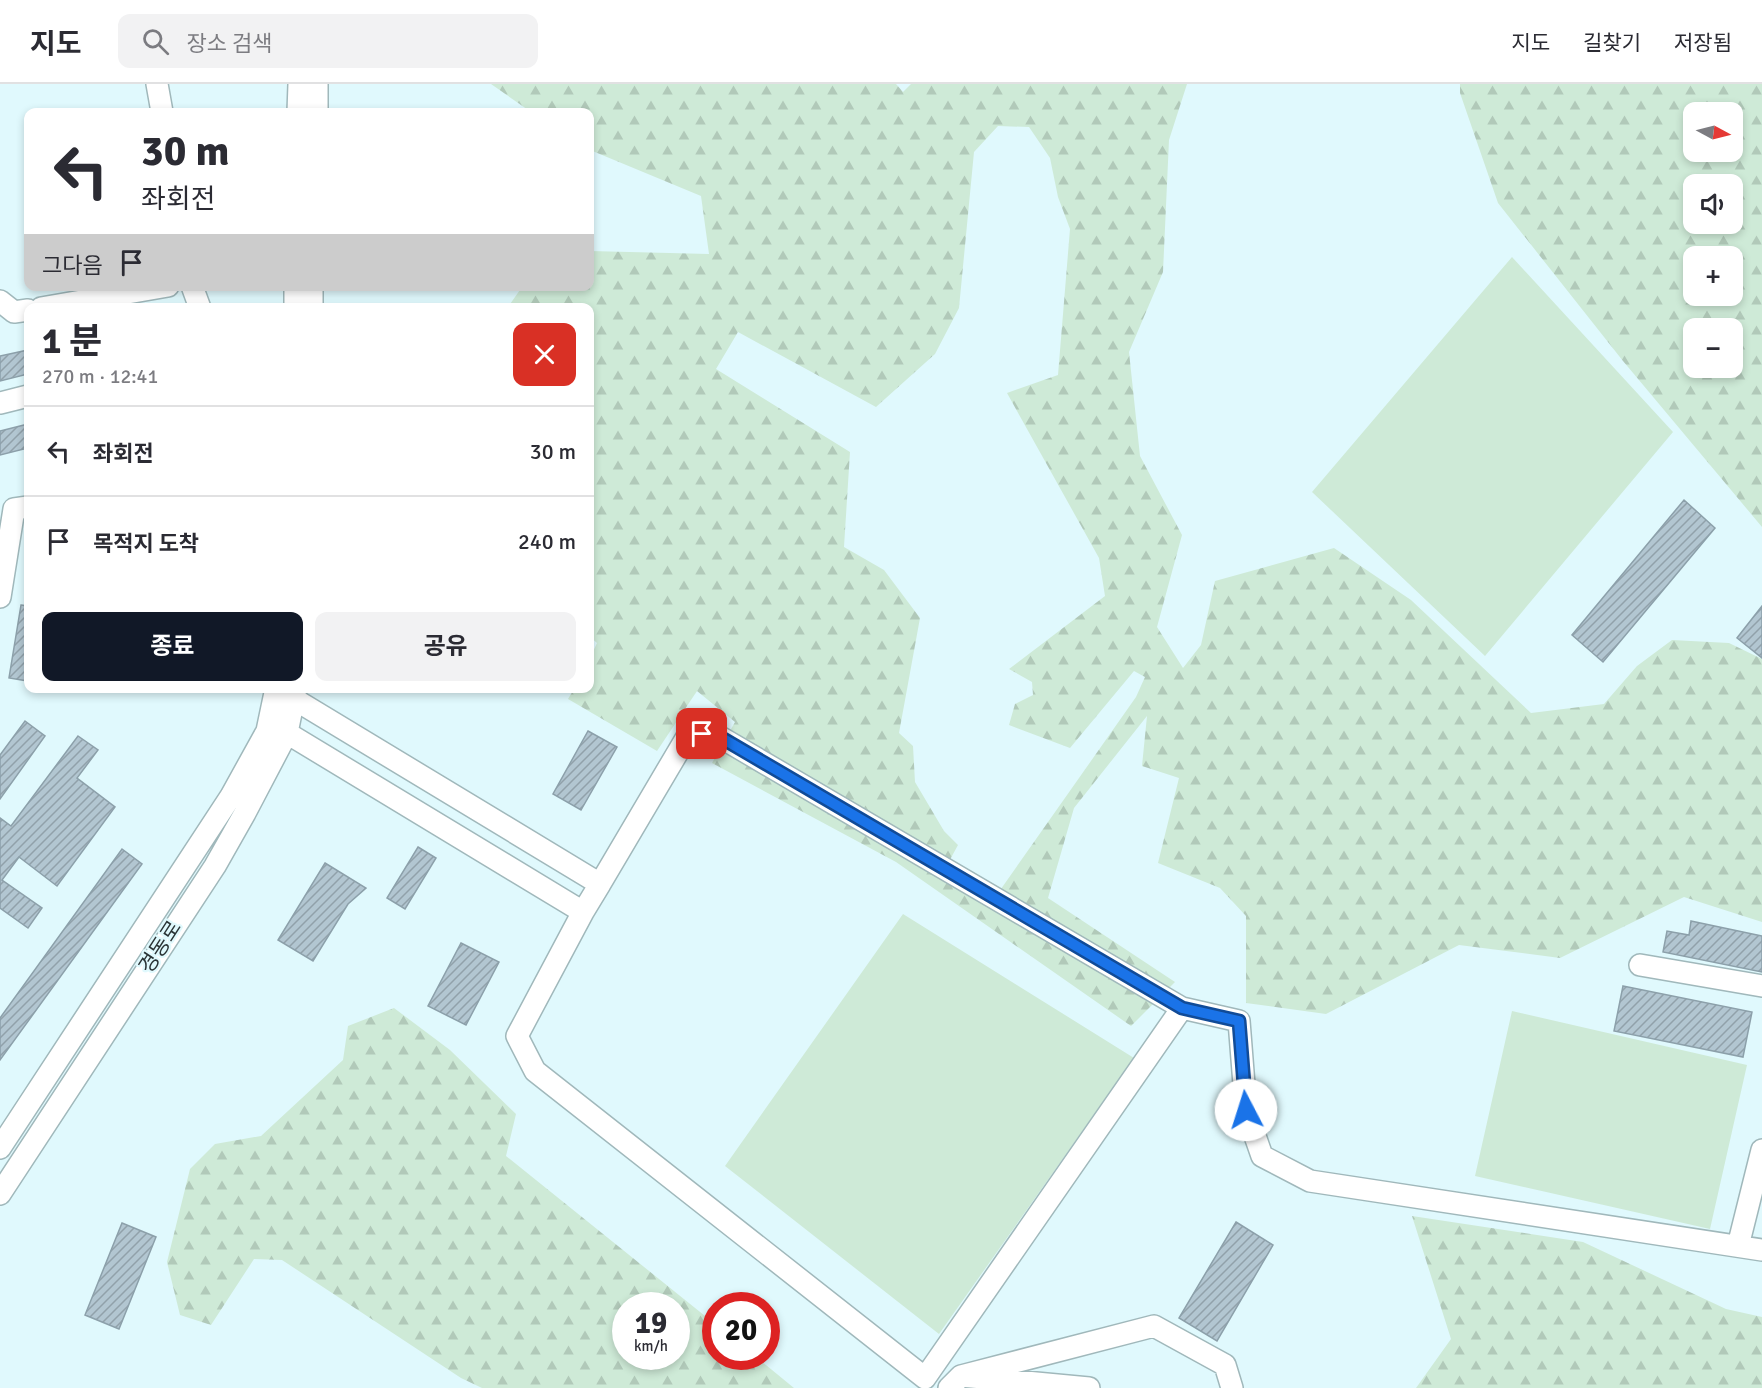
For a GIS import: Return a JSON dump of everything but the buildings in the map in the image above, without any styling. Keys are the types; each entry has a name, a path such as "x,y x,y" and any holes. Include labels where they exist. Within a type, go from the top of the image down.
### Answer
{"street":[{"path":"157,84 161,108"},
{"path":"298,108 299,84"},
{"path":"316,108 317,84"},
{"path":"70,303 139,291"},
{"path":"0,301 14,312 24,311"},
{"path":"0,403 24,397"},
{"path":"0,597 14,509 24,508"},
{"name":"경동로","path":"0,1148 231,796 288,693"},
{"name":"경동로","path":"0,1194 215,866 286,734 289,693"},
{"path":"291,693 600,884"},
{"path":"286,734 583,912"},
{"path":"1182,1008 933,1383 535,1071 517,1036 583,912 688,735 715,734 1182,1008 1239,1021 1246,1110 1262,1156 1310,1181 1762,1250"},
{"path":"1640,965 1762,986"},
{"path":"1738,1246 1762,1150"},
{"path":"955,1382 1154,1326 1225,1365 1232,1388"},
{"path":"955,1382 1089,1388"}],"green space":[{"path":"491,84 896,84 903,92 911,84 1187,84 1169,140 1163,272 1129,352 1140,456 1182,535 1157,627 1183,668 1201,645 1215,581 1334,548 1411,600 1531,713 1604,704 1637,666 1672,640 1729,643 1762,659 1762,922 1684,897 1560,958 1459,945 1326,1014 1246,1003 1246,916 1220,888 1158,863 1179,778 1142,766 1147,716 1074,808 1048,898 1175,982 1131,1026 896,862 712,763 735,722 697,691 657,751 568,699 572,693 594,693 594,649 597,643 594,640 594,303 511,303 519,291 594,291 594,251 709,254 701,196 594,152 594,108 525,108","holes":["998,126 1029,127 1050,158 1058,197 1070,229 1058,375 1007,393 1099,558 1105,596 1009,669 1032,682 1033,695 1015,704 1009,725 1070,748 1134,671 1145,677 1136,697 996,896 946,867 958,845 944,831 915,782 913,746 899,733 920,618 884,570 844,547 850,452 716,369 738,332 876,407 935,354 959,308 974,152"]},
{"path":"1460,84 1762,84 1762,527 1623,361 1498,203 1460,93"},
{"path":"1512,257 1673,432 1485,656 1312,492"},
{"path":"903,914 1134,1058 939,1334 725,1166"},
{"path":"394,1008 450,1050 516,1114 506,1156 675,1292 612,1292 612,1370 690,1370 690,1304 702,1314 702,1370 772,1370 794,1388 482,1388 461,1378 282,1260 254,1259 211,1325 180,1315 167,1262 190,1169 215,1144 261,1136 343,1060 348,1026"},
{"path":"1512,1011 1747,1065 1710,1229 1475,1176"},
{"path":"1412,1216 1583,1242 1726,1309 1762,1317 1762,1388 1416,1388 1451,1339"}],"route":[{"path":"702,734 715,734 1182,1008 1239,1021 1246,1110"}]}
